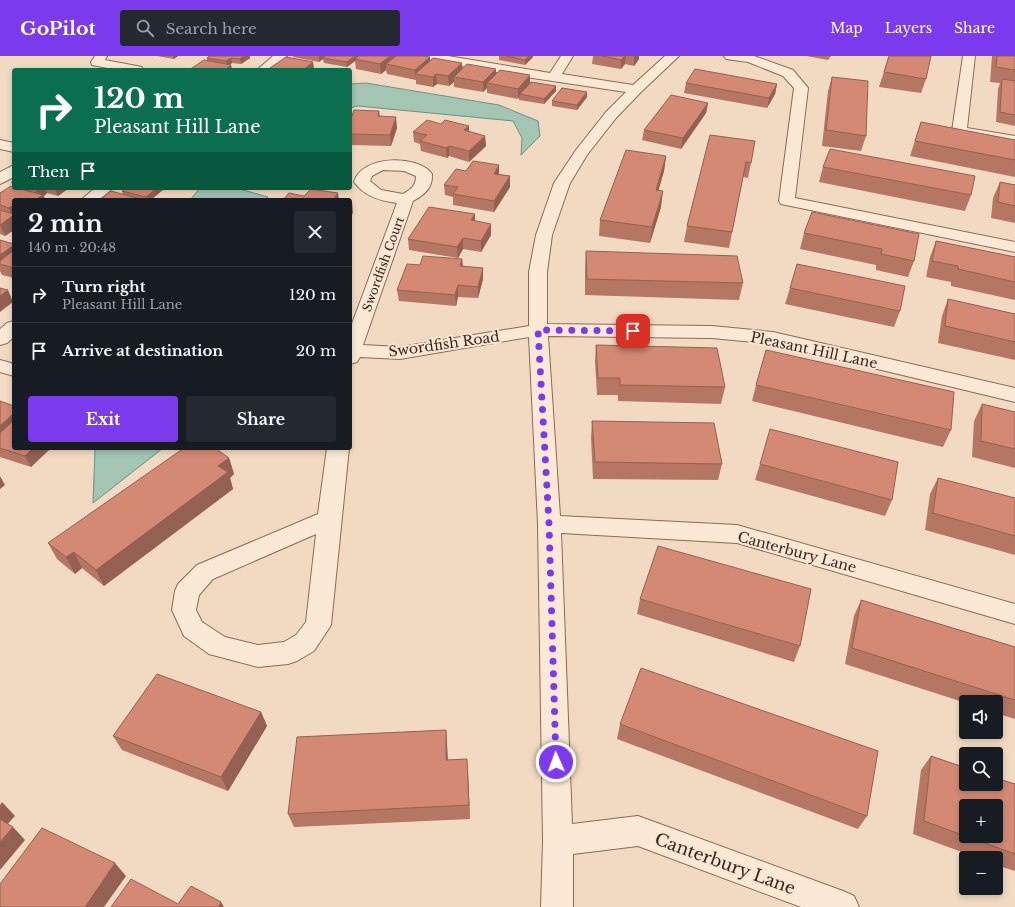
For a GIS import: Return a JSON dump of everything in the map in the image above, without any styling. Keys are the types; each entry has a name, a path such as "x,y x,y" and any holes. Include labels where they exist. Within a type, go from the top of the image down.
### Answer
{"street":[{"path":"101,56 97,62 127,68"},
{"path":"266,68 281,56"},
{"path":"426,56 636,89"},
{"path":"554,77 567,56"},
{"path":"557,907 558,841 549,524 538,330 538,272 544,235 562,183 581,153 611,115 636,89 673,56"},
{"path":"730,56 751,59 788,74 801,88 787,201 1015,247"},
{"path":"969,56 959,131 1015,140"},
{"path":"0,144 12,147"},
{"path":"92,198 102,190"},
{"name":"Swordfish Court","path":"352,348 406,199"},
{"path":"0,339 12,329"},
{"name":"Swordfish Road","path":"352,354 400,353 538,330"},
{"name":"Pleasant Hill Lane","path":"538,330 712,332 773,338 1015,395"},
{"path":"0,366 12,369"},
{"path":"329,519 205,572 187,591 184,610 193,629 218,646 258,656 288,652 305,643 318,625 338,450"},
{"name":"Canterbury Lane","path":"549,524 738,534 1015,614"},
{"name":"Canterbury Lane","path":"558,841 638,831 843,907"}],"shaded area":[{"path":"366,83 499,105 538,121 540,136 521,155 522,138 513,121 358,106 352,108 352,84"},
{"path":"198,190 243,190 268,197 267,198 192,198"},
{"path":"95,450 160,450 93,503"}],"building":[{"path":"209,56 244,56 240,59 231,58 226,61 207,58"},
{"path":"325,56 355,56 347,62 323,58"},
{"path":"359,56 390,56 380,64 355,59"},
{"path":"396,56 430,57 415,70 386,64"},
{"path":"506,56 529,56 525,60"},
{"path":"602,56 625,56 621,60"},
{"path":"889,56 931,56 926,79 884,72"},
{"path":"997,56 1015,56 1015,70 996,67"},
{"path":"286,57 313,62 306,68 270,68"},
{"path":"433,58 462,63 448,76 436,74 433,77 415,74"},
{"path":"204,60 231,65 227,68 192,68"},
{"path":"467,64 496,69 483,82 454,77"},
{"path":"695,69 777,84 769,98 686,83"},
{"path":"500,70 530,75 518,89 487,83"},
{"path":"832,77 868,81 866,136 826,130"},
{"path":"1002,79 1015,81 1015,115 1000,112"},
{"path":"531,82 556,86 544,99 520,94"},
{"path":"562,88 587,92 577,105 552,101"},
{"path":"671,95 708,103 683,138 644,130"},
{"path":"354,110 379,111 378,116 396,117 390,135 352,134 352,116"},
{"path":"427,120 441,124 445,120 469,126 464,130 485,136 469,151 449,146 446,148 420,141 427,135 413,132"},
{"path":"921,122 1015,140 1015,160 915,141"},
{"path":"710,135 755,141 751,163 746,162 732,232 687,226"},
{"path":"830,149 975,176 971,195 823,167"},
{"path":"626,150 666,156 656,190 663,191 652,227 600,220"},
{"path":"473,161 499,165 494,174 510,176 494,201 453,194 458,187 444,185 456,169 466,171"},
{"path":"1000,182 1015,185 1015,206 998,202"},
{"path":"11,186 12,190 24,190 43,195 38,198 12,198 12,206 9,208 0,205 0,193"},
{"path":"123,190 155,190 146,197 122,191"},
{"path":"310,190 338,193 334,198 285,198 289,193 304,196"},
{"path":"111,191 137,198 102,198"},
{"path":"429,207 475,214 471,220 491,224 481,241 463,238 457,247 408,239"},
{"path":"0,210 12,213 12,216 0,225"},
{"path":"812,212 919,234 914,261 881,254 882,249 804,233"},
{"path":"0,240 12,243 12,246 0,255"},
{"path":"936,241 1015,257 1015,282 958,269 958,266 932,261"},
{"path":"586,251 737,256 743,283 587,279"},
{"path":"12,252 12,267 0,264 0,261"},
{"path":"423,256 462,259 460,266 483,268 478,287 458,285 455,295 397,290 407,264 420,265"},
{"path":"797,264 905,286 900,311 790,288"},
{"path":"0,288 8,290 0,296"},
{"path":"948,299 1015,314 1015,342 945,326"},
{"path":"596,345 717,348 725,387 620,385 620,378 598,378"},
{"path":"766,350 954,392 951,430 756,385"},
{"path":"0,401 12,405 12,415 0,426"},
{"path":"982,404 1015,412 1015,449 981,441"},
{"path":"592,421 714,423 722,464 595,462"},
{"path":"12,422 12,450 31,450 25,456 0,448 0,433"},
{"path":"770,429 898,462 892,500 760,464"},
{"path":"181,450 218,450 229,458 218,466 228,472 96,570 74,552 66,557 48,543"},
{"path":"938,478 1015,498 1015,536 933,513"},
{"path":"658,546 811,589 800,646 640,599"},
{"path":"861,600 1015,647 1015,700 1003,695 852,648"},
{"path":"641,668 878,751 867,816 620,724"},
{"path":"157,674 261,712 221,777 113,736"},
{"path":"446,730 446,760 467,759 469,805 288,814 297,737"},
{"path":"931,756 959,766 959,791 1003,791 1003,780 1015,784 1015,854 985,843 1003,843 1003,799 959,799 959,834 924,821"},
{"path":"0,819 13,827 0,842"},
{"path":"42,828 115,863 85,907 0,907 0,884"},
{"path":"131,879 178,904 191,886 221,902 218,907 111,907"}],"route":[{"path":"556,762 549,524 538,330 633,331"}]}
